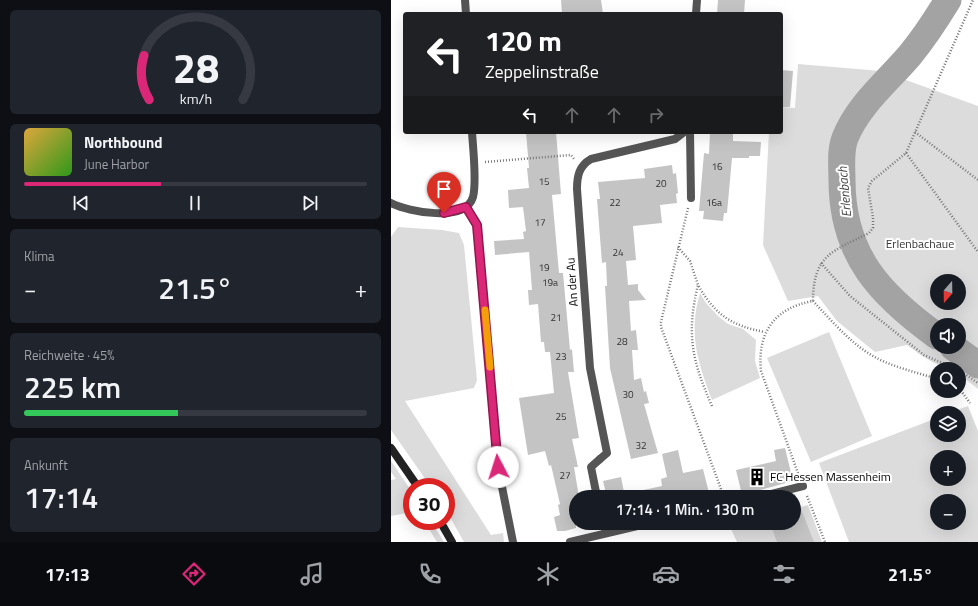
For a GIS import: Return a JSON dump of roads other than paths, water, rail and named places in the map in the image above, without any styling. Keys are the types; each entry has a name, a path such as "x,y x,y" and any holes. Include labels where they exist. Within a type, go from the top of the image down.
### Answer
{"main road":[{"path":"391,448 412,478"},
{"path":"445,530 452,542"}],"street":[{"path":"465,0 466,12"},
{"path":"696,12 697,0"},
{"path":"391,203 411,210 430,212 452,212 466,207 471,202 474,192 472,134"},
{"name":"An der Au","path":"596,490 591,467 607,453 590,368 577,189 581,167 591,159 675,139 681,134"},
{"path":"690,134 691,198"},
{"path":"466,207 477,225 498,467 513,542"},
{"path":"787,490 803,486"},
{"path":"570,542 619,530"}],"waterway":[{"name":"Erlenbach","path":"930,331 898,305 882,288 868,271 857,252 849,230 844,207 842,148 851,126 865,104 915,48 948,0"},
{"name":"Erlenbach","path":"963,354 978,365"}],"place":[{"name":"FC Hessen Massenheim","path":"757,477"}],"park label":[{"name":"Erlenbachaue","path":"920,244"}]}
